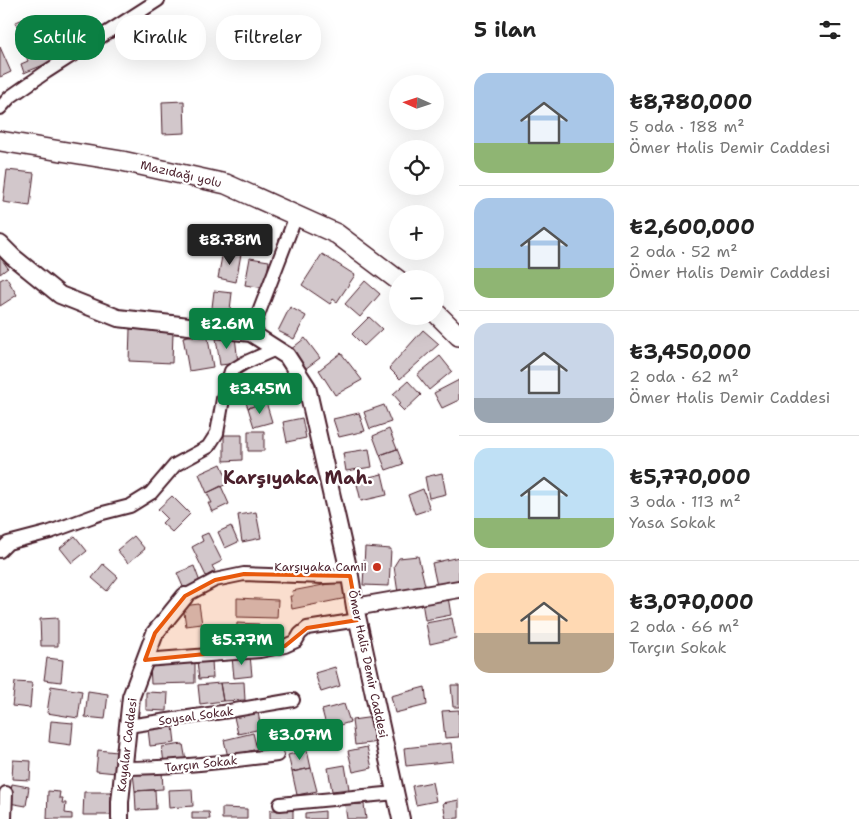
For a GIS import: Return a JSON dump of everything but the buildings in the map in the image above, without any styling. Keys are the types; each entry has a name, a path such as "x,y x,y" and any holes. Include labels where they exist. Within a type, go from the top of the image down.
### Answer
{"main road":[{"name":"Mazıdağı yolu","path":"0,141 122,161 226,184 338,234 389,273"},
{"path":"444,321 459,336"}],"street":[{"path":"0,108 10,97 46,72 158,0"},
{"path":"251,333 296,216"},
{"name":"Ömer Halis Demir Caddesi","path":"0,244 60,295 118,318 251,333 287,356 307,387 350,576 356,613 401,819"},
{"path":"0,551 8,543 50,532 99,514 130,506 151,493 175,465 208,447 217,433 223,399 231,371 276,349"},
{"path":"185,596 215,580 244,574 350,576"},
{"path":"145,660 260,651 285,646 296,641 300,634 308,628 356,613 459,589"},
{"name":"Kayalar Caddesi","path":"120,819 120,802 131,697 155,632 185,596"},
{"name":"Soysal Sokak","path":"128,726 293,700"},
{"name":"Tarçın Sokak","path":"124,768 190,766 277,755"},
{"path":"5,819 6,793"},
{"path":"280,804 396,793"}],"highlighted area":[{"path":"244,574 350,576 358,620 307,628 285,646 145,660 155,633 185,596 215,580"}],"place":[{"name":"Karşıyaka Camii","path":"377,567"}],"district":[{"name":"Karşıyaka Mah.","path":"298,478"}]}
